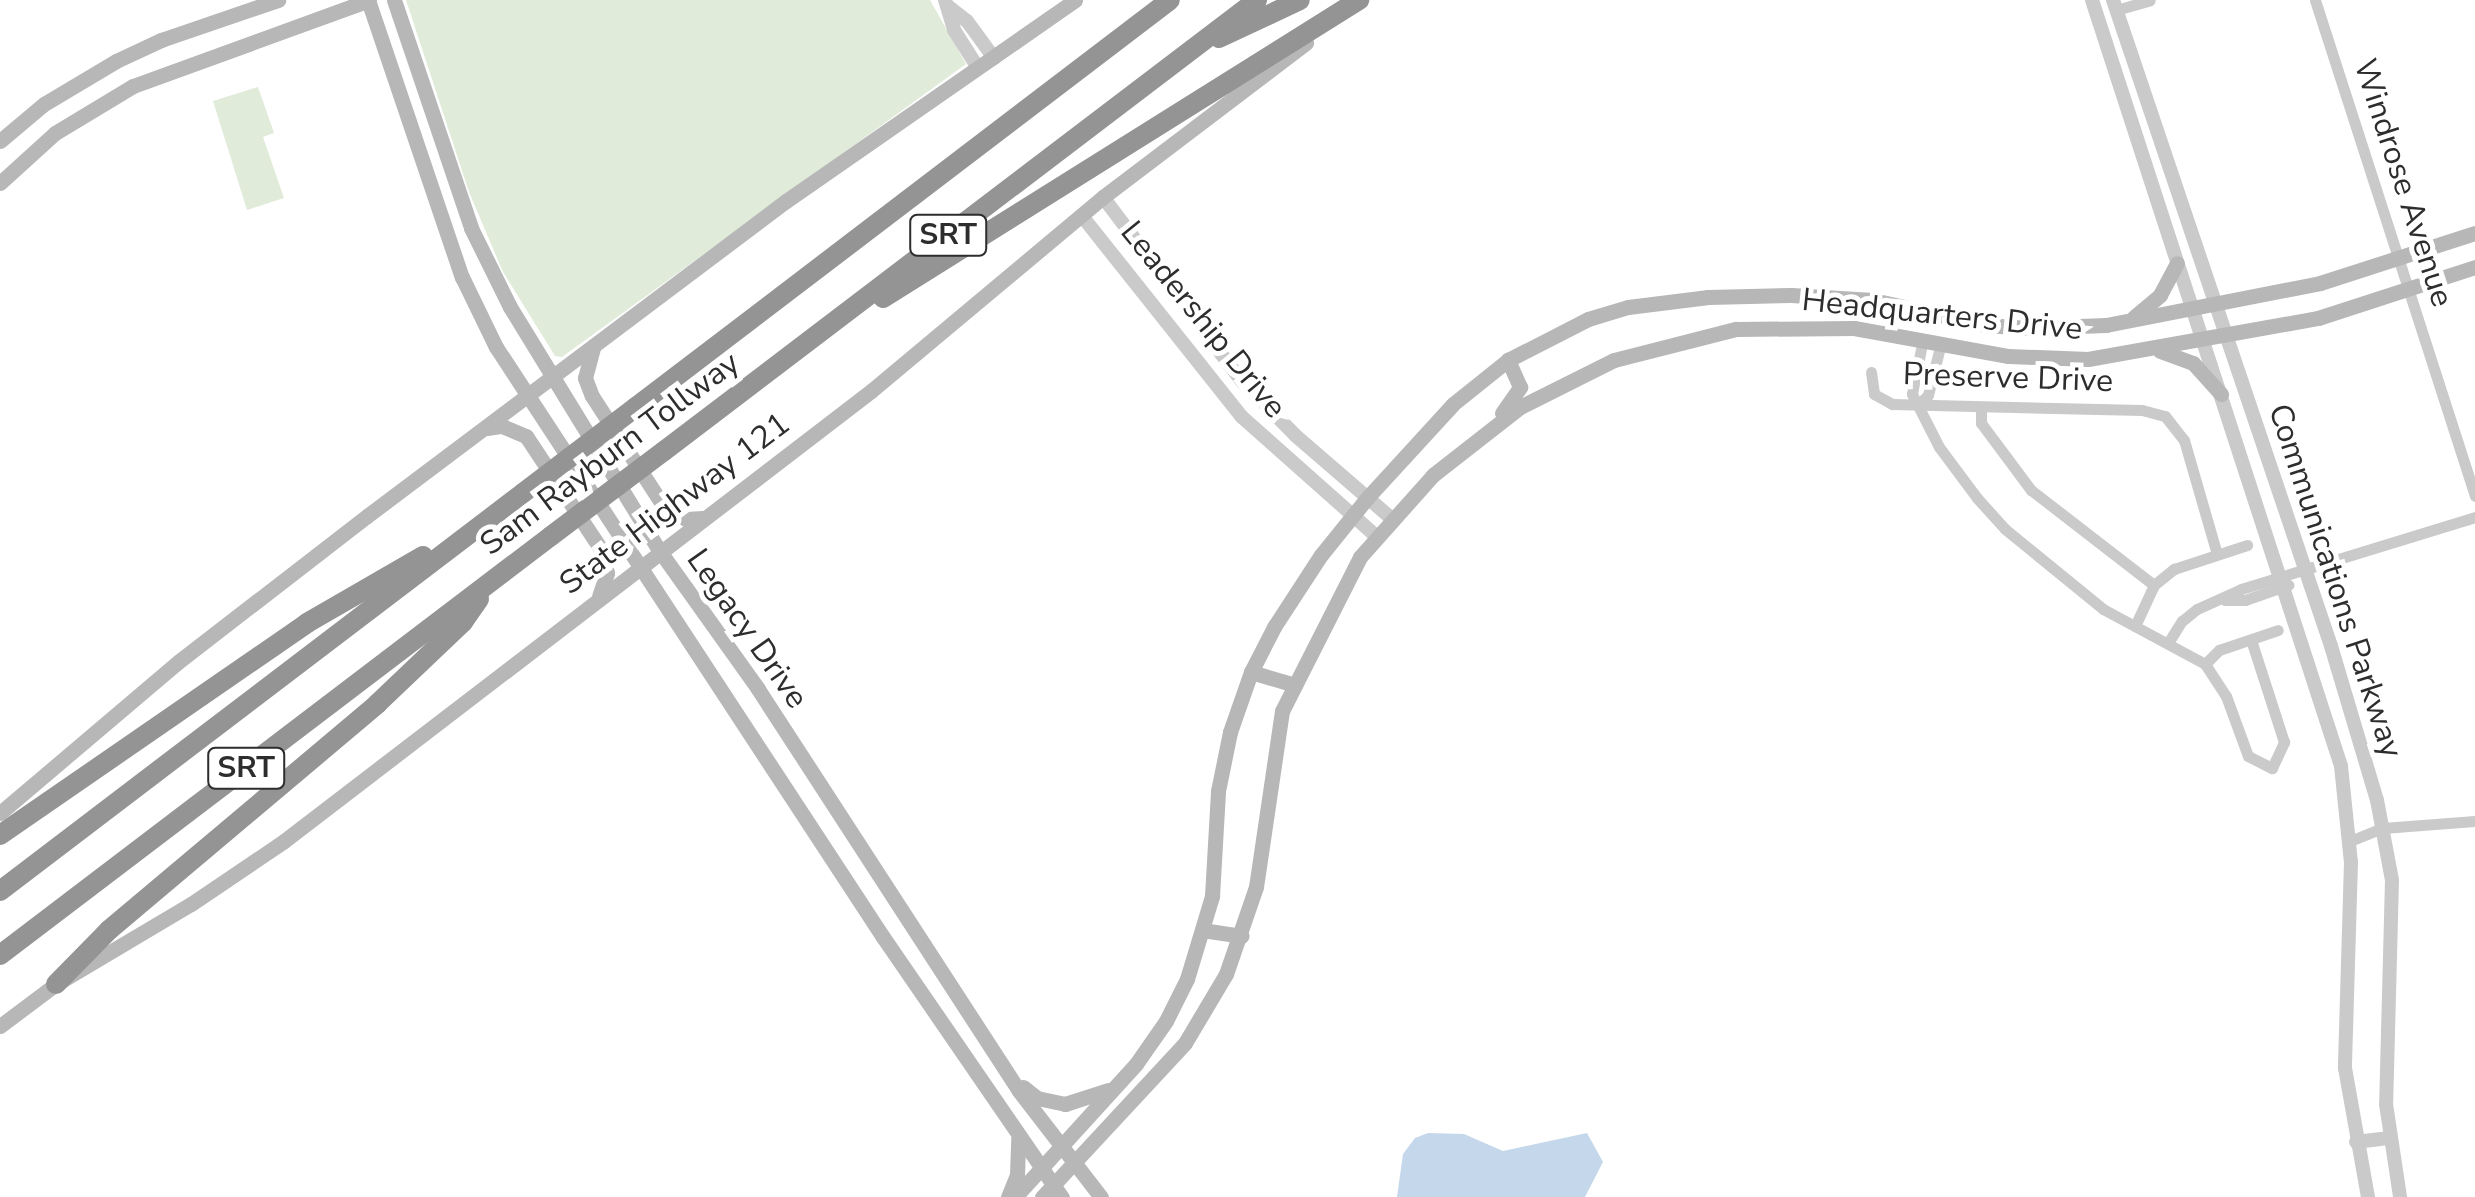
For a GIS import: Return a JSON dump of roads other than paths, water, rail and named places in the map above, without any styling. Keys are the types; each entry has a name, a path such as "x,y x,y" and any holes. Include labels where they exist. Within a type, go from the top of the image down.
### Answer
{"highway":[{"path":"1140,24 1161,0"},
{"name":"Sam Rayburn Tollway","path":"0,891 1170,0"},
{"name":"Sam Rayburn Tollway","path":"0,955 1257,0"},
{"path":"1194,48 1272,16 1300,0"},
{"path":"812,339 954,257 1361,0"},
{"path":"0,835 308,623 482,524"},
{"path":"56,984 109,930 377,704 463,622 492,581"}],"main road":[{"path":"0,141 44,104 116,60 278,0"},
{"path":"0,183 55,133 120,93 368,0"},
{"name":"Legacy Drive","path":"368,0 462,278 527,397 637,568 1041,1169 1053,1193"},
{"name":"Legacy Drive","path":"394,0 471,228 510,307 659,550 758,690 1010,1078 1100,1197"},
{"path":"0,813 178,662 786,200 1075,0"},
{"name":"State Highway 121","path":"0,1026 56,984 192,904 284,840 871,390 1103,197 1361,0"},
{"name":"Headquarters Drive","path":"1012,1197 1116,1086 1166,1022 1187,979 1212,896 1222,768 1251,672 1302,582 1367,498 1453,404 1508,360 1588,319 1628,308 1708,297 1798,295 1873,300 1941,316 2026,328 2082,328 2194,310 2320,283 2475,234"},
{"path":"2129,320 2160,295 2177,262"},
{"name":"Headquarters Drive","path":"1053,1193 1074,1163 1185,1043 1226,974 1256,887 1278,729 1332,607 1375,535 1390,518 1466,446 1520,407 1614,360 1736,329 1808,326 1878,330 2008,356 2065,360 2156,349 2318,318 2475,267"},
{"path":"1798,295 1808,326"},
{"path":"1790,327 1798,295"},
{"path":"1923,339 1941,316"},
{"path":"1941,316 1941,343"},
{"path":"593,348 585,378 666,510 686,519 704,518"},
{"path":"2156,349 2192,363 2221,394"},
{"path":"1466,446 1514,402 1520,387 1508,360"},
{"path":"484,429 502,426 526,436 600,548 607,573 598,596"},
{"path":"1251,672 1295,685"},
{"path":"1202,930 1242,936"},
{"path":"1010,1078 1037,1098 1065,1104 1116,1086"},
{"path":"1012,1197 1018,1138"}],"street":[{"name":"Communications Parkway","path":"2092,0 2342,766 2350,823 2345,1068 2368,1197"},
{"path":"2114,5 2150,0"},
{"name":"Windrose Avenue","path":"2316,0 2475,496"},
{"path":"947,4 967,21 994,58"},
{"path":"947,4 954,30 978,68"},
{"name":"Communications Parkway","path":"2114,5 2360,733 2383,828 2393,902 2386,1074 2390,1138 2400,1197"},
{"name":"Leadership Drive","path":"1103,197 1241,380 1296,436 1390,518"},
{"name":"Leadership Drive","path":"1082,216 1242,418 1375,535"},
{"path":"1923,339 1912,394 1938,447 2006,529 2104,609 2205,664 2226,696 2248,756 2272,768 2284,742 2251,640"},
{"path":"1918,405 1928,395 1941,343"},
{"name":"Preserve Drive","path":"1871,372 1874,394 1892,404 2142,410 2165,416 2175,424 2190,457 2216,554"},
{"path":"1981,409 1980,423 2031,490 2154,584"},
{"path":"2168,643 2182,621 2197,609 2225,600 2245,600 2305,573 2475,517"},
{"path":"2135,626 2154,584 2174,569 2247,545"},
{"path":"2205,664 2219,650 2278,630"},
{"path":"2350,823 2383,828 2475,821"},
{"path":"2350,841 2383,828"},
{"path":"2356,1142 2390,1138"}],"water":[{"path":"1428,1133 1464,1134 1503,1151 1587,1133 1603,1162 1585,1197 1397,1197 1403,1154 1415,1138"}]}
